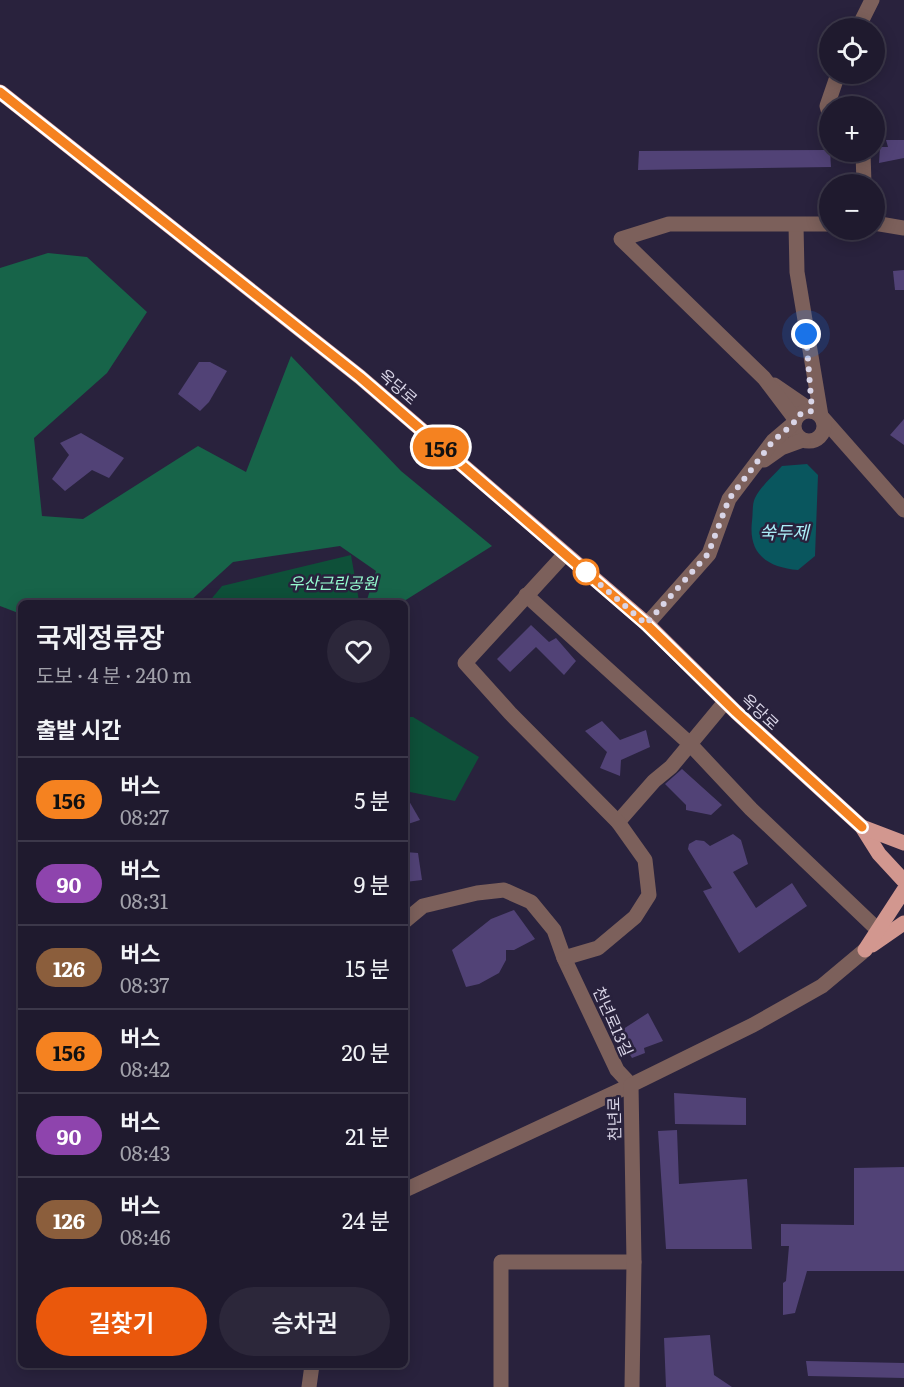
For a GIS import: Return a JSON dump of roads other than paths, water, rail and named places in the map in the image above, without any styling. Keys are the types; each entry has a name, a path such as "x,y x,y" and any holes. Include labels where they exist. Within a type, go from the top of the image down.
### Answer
{"main road":[{"name":"옥당로","path":"0,92 360,377 646,624 725,702 862,827"},
{"path":"862,827 904,843"},
{"path":"862,827 879,854 904,880"},
{"path":"865,950 904,890"},
{"path":"865,950 904,923"}],"street":[{"path":"863,18 872,0"},
{"path":"819,224 669,225 621,239 764,378 816,413 855,452 904,510"},
{"path":"752,469 780,448 810,440 824,425 816,413 797,272 796,225"},
{"path":"885,225 904,228"},
{"path":"764,378 794,422 795,434 855,452"},
{"path":"646,624 708,554 729,499 773,441 802,412 816,413"},
{"path":"564,958 598,948 635,917 649,895 645,860 618,822 510,713 465,663 565,554"},
{"path":"526,595 689,743 751,809 796,849 878,930"},
{"path":"618,822 654,781 670,767 725,702"},
{"name":"천년로13길","path":"408,918 423,906 477,893 504,890 531,902 554,930 564,958 617,1070 631,1085"},
{"name":"천년로","path":"632,1387 634,1262 631,1085 753,1025 822,986 865,950"},
{"path":"408,1189 631,1085"},
{"path":"501,1387 501,1262 634,1262"},
{"path":"309,1387 312,1368"}],"water":[{"name":"쑥두제","path":"807,464 818,475 815,556 798,570 769,562 757,551 752,533 753,506 760,489 782,466"}],"park label":[{"name":"우산근린공원","path":"333,582"}]}
